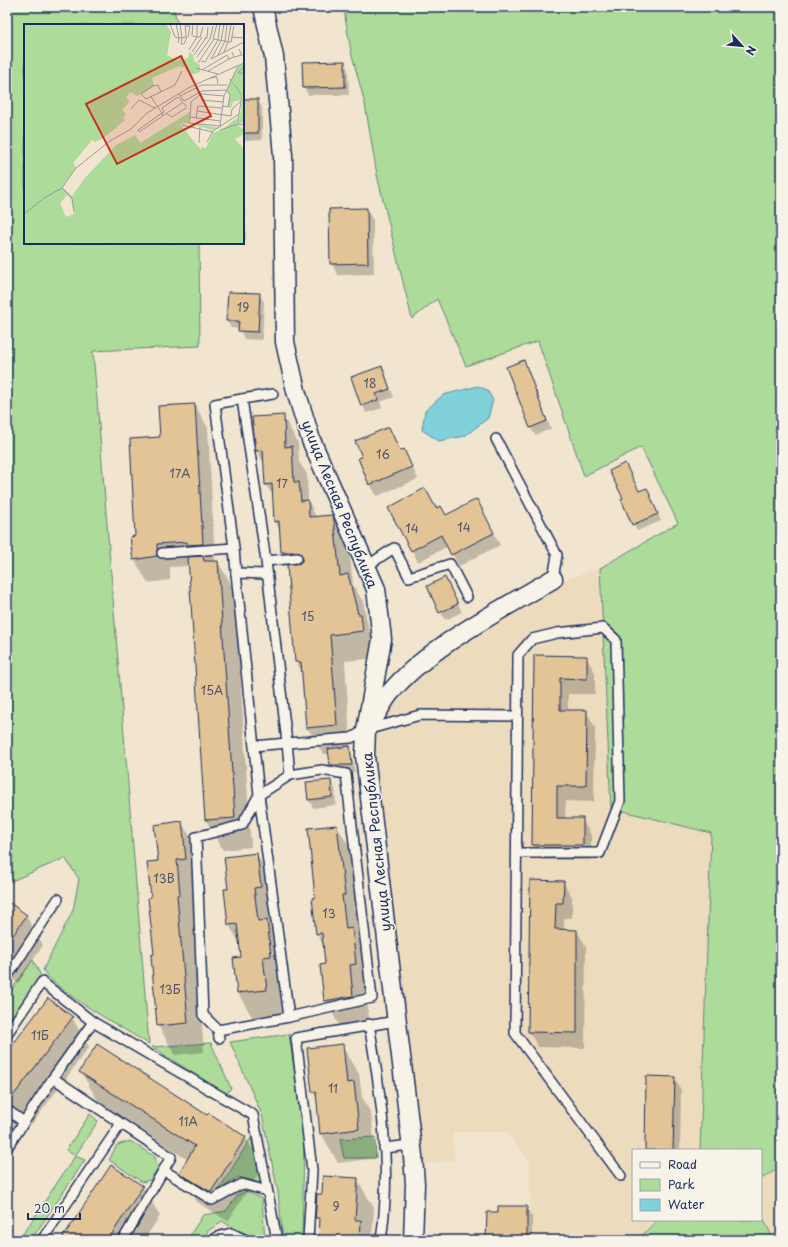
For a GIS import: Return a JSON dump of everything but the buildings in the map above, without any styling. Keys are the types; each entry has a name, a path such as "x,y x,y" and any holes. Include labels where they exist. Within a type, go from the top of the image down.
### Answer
{"street":[{"name":"улица Лесная Республика","path":"263,7 274,57 283,154 285,342 296,391 311,440 376,589 382,639 366,730 365,756 415,1184 413,1240"},
{"path":"366,730 388,695 410,672 464,632 553,579"}],"lane":[{"path":"274,394 215,404 234,548 259,795 289,1016"},
{"path":"242,399 266,561 266,574 290,775"},
{"path":"496,439 557,556 553,579"},
{"path":"162,553 234,548"},
{"path":"367,566 394,548 409,577 450,564 467,597"},
{"path":"266,561 297,558"},
{"path":"236,573 266,574"},
{"path":"517,853 600,853 620,801 616,640 603,628 557,633 532,639 518,655 515,1033 621,1176"},
{"path":"254,746 351,738 366,730 420,715 518,716"},
{"path":"322,770 346,774 372,998 289,1016 218,1034 202,1015 196,837 242,825 259,795 290,775 322,770"},
{"path":"7,977 58,899"},
{"path":"7,1034 42,982 93,1022 253,1115 277,1240"},
{"path":"308,1240 312,1170 296,1038 369,1024 396,1021"},
{"path":"7,1148 53,1078 93,1022"},
{"path":"369,1024 381,1096 384,1148 385,1193 381,1240"},
{"path":"53,1078 120,1125 171,1158 123,1240"},
{"path":"7,1110 24,1122"},
{"path":"42,1240 120,1125"},
{"path":"384,1148 411,1146"},
{"path":"165,1170 212,1200 242,1184 267,1191"},
{"path":"215,1240 217,1237 231,1233 246,1240"}],"shaded area":[{"path":"600,568 611,808 711,833 700,1149 632,1149 632,1221 656,1221 638,1240 530,1240 530,1163 507,1132 453,1132 454,1160 421,1164 375,765 375,737 381,719 393,700 421,671 537,600 560,581"},
{"path":"781,1167 781,1240 774,1240 762,1216 762,1178"}],"green space":[{"path":"7,7 173,7 178,24 24,24 24,244 199,244 200,346 93,351 149,1044 76,999 50,979 43,970 73,910 79,879 65,858 7,883"},
{"path":"345,7 781,7 781,1167 762,1178 762,1149 700,1149 711,833 611,808 600,568 678,523 641,447 584,476 538,341 466,366 437,299 412,319 377,175 365,104 351,51 345,17"},
{"path":"33,960 41,976 7,1024 7,996"},
{"path":"289,1034 304,1141 302,1240 283,1240 278,1192 262,1115 230,1042"},
{"path":"211,1043 231,1088 226,1094 152,1047"},
{"path":"90,1114 98,1121 75,1156 66,1150"},
{"path":"375,1137 376,1158 344,1158 340,1139"},
{"path":"251,1138 261,1183 238,1177 218,1191"},
{"path":"130,1141 155,1157 158,1168 150,1180 142,1182 109,1160 117,1145"},
{"path":"75,1156 85,1160 31,1240 19,1240"},
{"path":"246,1191 262,1199 265,1240 253,1240 222,1221 208,1231 203,1240 187,1240 203,1215 226,1211 238,1195"},
{"path":"762,1216 774,1240 638,1240 656,1221 762,1221"}],"water":[{"path":"478,386 487,390 493,400 488,418 465,436 439,441 422,430 425,411 443,395"}]}
